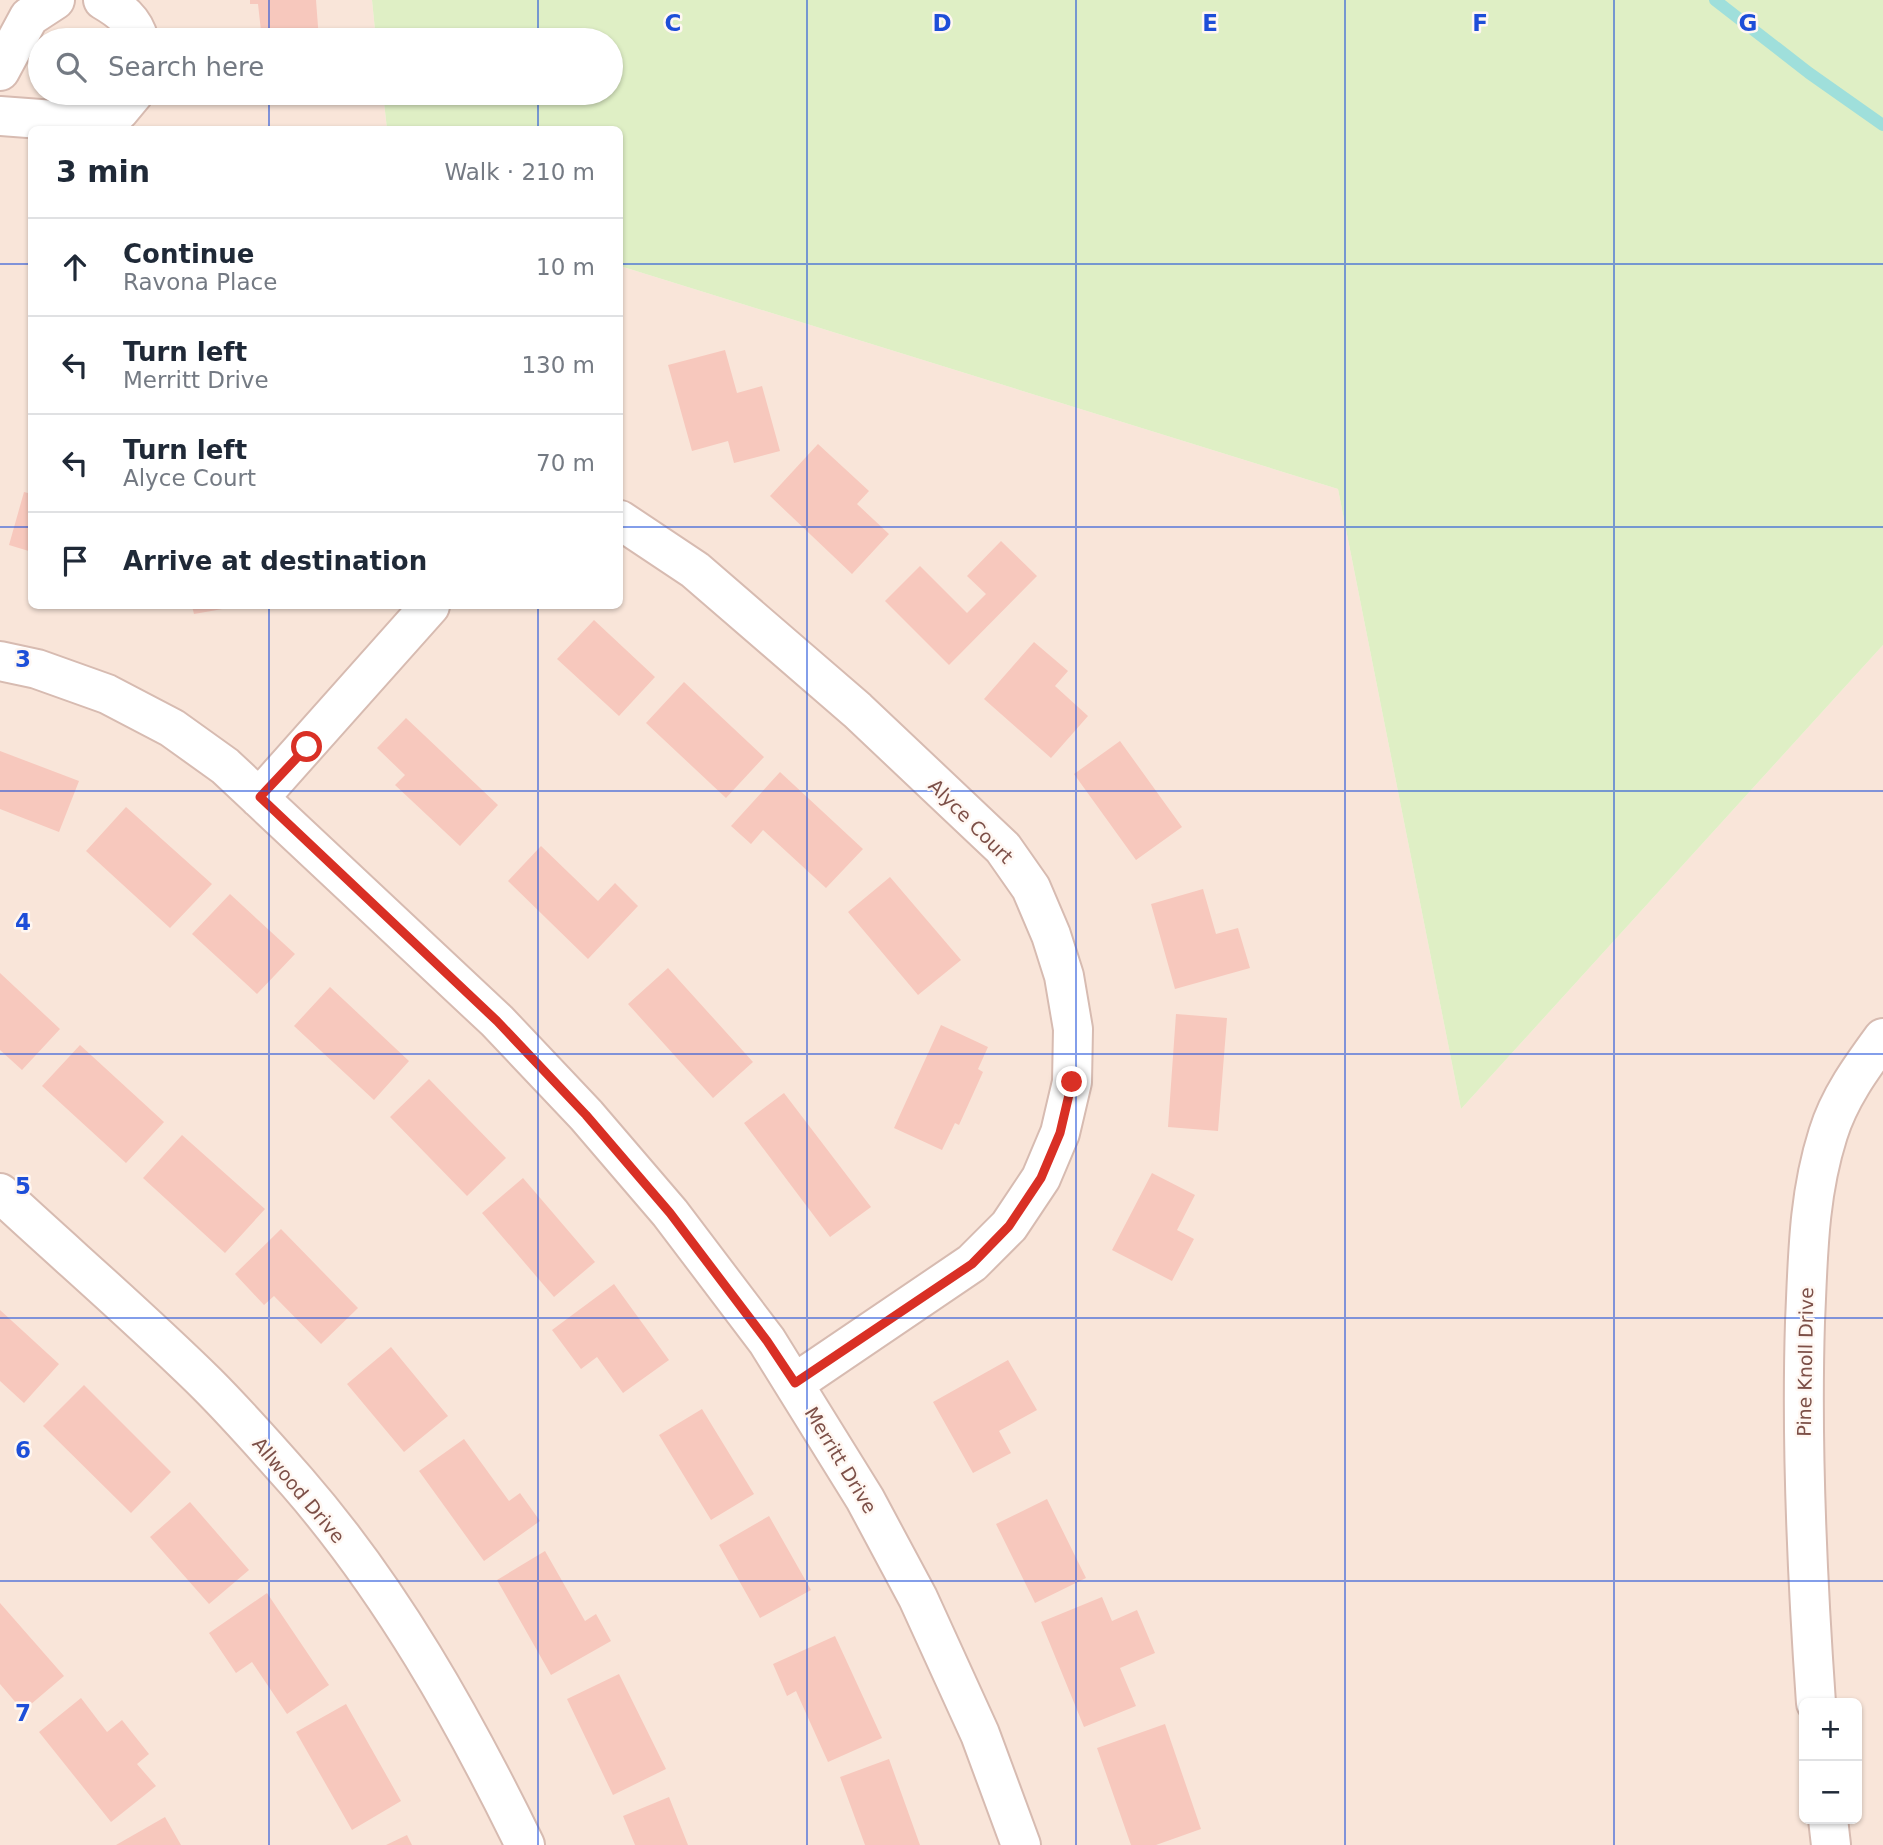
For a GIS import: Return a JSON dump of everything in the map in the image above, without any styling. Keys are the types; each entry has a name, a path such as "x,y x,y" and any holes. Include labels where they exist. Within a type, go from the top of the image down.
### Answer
{"street":[{"path":"0,71 29,17 55,0"},
{"path":"103,0 122,11 134,28"},
{"path":"0,116 94,123 119,111 124,105"},
{"name":"Alyce Court","path":"623,522 695,570 857,710 1003,848 1031,888 1051,935 1064,976 1073,1029 1072,1082 1060,1133 1041,1178 1009,1226 972,1264 795,1383"},
{"path":"260,797 427,609"},
{"name":"Merritt Drive","path":"0,661 37,669 107,694 162,723 225,766 497,1021 586,1115 670,1213 767,1341 865,1499 918,1598 980,1734 1021,1845"},
{"name":"Pine Knoll Drive","path":"1816,1698 1806,1564 1803,1408 1809,1225 1813,1186 1829,1131 1853,1080 1883,1038"},
{"name":"Allwood Drive","path":"0,1193 208,1385 298,1483 364,1568 425,1657 478,1750 525,1845"},
{"path":"1829,1824 1831,1845"}],"shaded area":[{"path":"0,0 372,0 375,28 28,28 28,105 384,105 387,126 28,126 28,609 623,609 623,267 1338,489 1461,1109 1883,645 1883,1845 0,1845"}],"green space":[{"path":"372,0 1883,0 1883,645 1461,1109 1338,489 623,267 623,126 387,126 384,105 623,105 623,28 375,28"}],"building":[{"path":"250,0 316,0 318,28 261,28 258,4 250,4"},
{"path":"725,350 737,393 762,386 780,451 734,463 728,441 692,451 668,365"},
{"path":"818,444 869,491 857,504 889,534 852,574 770,496"},
{"path":"24,492 28,493 28,551 9,545"},
{"path":"1001,541 1037,576 949,665 885,601 920,566 967,613 986,594 967,576"},
{"path":"193,609 223,609 194,614"},
{"path":"594,620 655,677 619,716 557,659"},
{"path":"1034,642 1068,671 1055,686 1088,716 1051,758 984,699"},
{"path":"684,682 764,757 726,798 646,723"},
{"path":"406,718 498,805 460,846 395,785 405,775 377,748"},
{"path":"1120,741 1182,827 1136,860 1074,774"},
{"path":"0,751 79,781 59,832 0,809"},
{"path":"780,772 863,849 826,888 763,830 751,844 731,826"},
{"path":"126,807 212,884 170,928 86,851"},
{"path":"541,846 598,901 615,883 638,906 588,959 508,881"},
{"path":"890,877 961,960 918,995 848,912"},
{"path":"1203,889 1216,934 1238,928 1250,968 1175,989 1151,904"},
{"path":"230,894 295,954 257,994 192,934"},
{"path":"668,968 753,1062 713,1098 628,1004"},
{"path":"0,973 60,1029 22,1070 0,1050"},
{"path":"330,987 409,1061 374,1100 294,1026"},
{"path":"1176,1014 1227,1018 1218,1131 1168,1127"},
{"path":"941,1025 988,1047 978,1069 983,1072 959,1125 955,1123 942,1150 894,1128"},
{"path":"80,1045 164,1122 126,1163 42,1086"},
{"path":"429,1079 506,1158 467,1196 390,1117"},
{"path":"784,1093 871,1207 830,1237 744,1123"},
{"path":"182,1135 265,1209 225,1253 143,1178"},
{"path":"1152,1173 1195,1195 1177,1230 1194,1239 1172,1281 1112,1250"},
{"path":"523,1178 595,1262 554,1297 482,1213"},
{"path":"281,1229 358,1308 321,1344 274,1296 264,1305 235,1274"},
{"path":"614,1284 669,1360 623,1393 597,1357 581,1369 552,1330"},
{"path":"0,1310 59,1364 24,1403 0,1381"},
{"path":"391,1347 448,1416 404,1452 347,1384"},
{"path":"1008,1360 1037,1410 999,1431 1011,1453 973,1473 933,1402"},
{"path":"84,1385 171,1472 131,1513 43,1426"},
{"path":"702,1409 754,1494 711,1520 659,1435"},
{"path":"464,1439 509,1501 520,1493 540,1521 484,1561 419,1471"},
{"path":"1047,1499 1086,1578 1035,1603 996,1524"},
{"path":"190,1502 249,1570 209,1604 150,1537"},
{"path":"769,1516 811,1590 760,1618 719,1545"},
{"path":"545,1551 585,1621 596,1614 611,1641 551,1675 497,1580"},
{"path":"267,1593 329,1685 287,1714 252,1662 236,1673 209,1633"},
{"path":"1102,1597 1112,1621 1137,1610 1155,1653 1120,1668 1136,1706 1084,1727 1041,1622"},
{"path":"0,1603 64,1676 23,1711 0,1684"},
{"path":"835,1636 882,1738 828,1762 796,1691 787,1696 773,1664"},
{"path":"619,1674 666,1769 613,1795 567,1699"},
{"path":"81,1698 107,1732 122,1720 149,1754 137,1764 156,1786 111,1822 39,1732"},
{"path":"346,1704 401,1801 352,1830 296,1732"},
{"path":"1165,1724 1201,1829 1156,1845 1131,1845 1097,1748"},
{"path":"889,1759 920,1845 865,1845 840,1777"},
{"path":"669,1797 688,1845 635,1845 623,1816"},
{"path":"165,1817 181,1845 116,1845"},
{"path":"407,1835 412,1845 386,1845"}],"waterway":[{"path":"1715,0 1809,73 1883,125"}],"route":[{"path":"307,747 260,797 497,1021 586,1115 670,1213 767,1341 795,1383 972,1264 1009,1226 1041,1178 1060,1133 1072,1082"}]}
